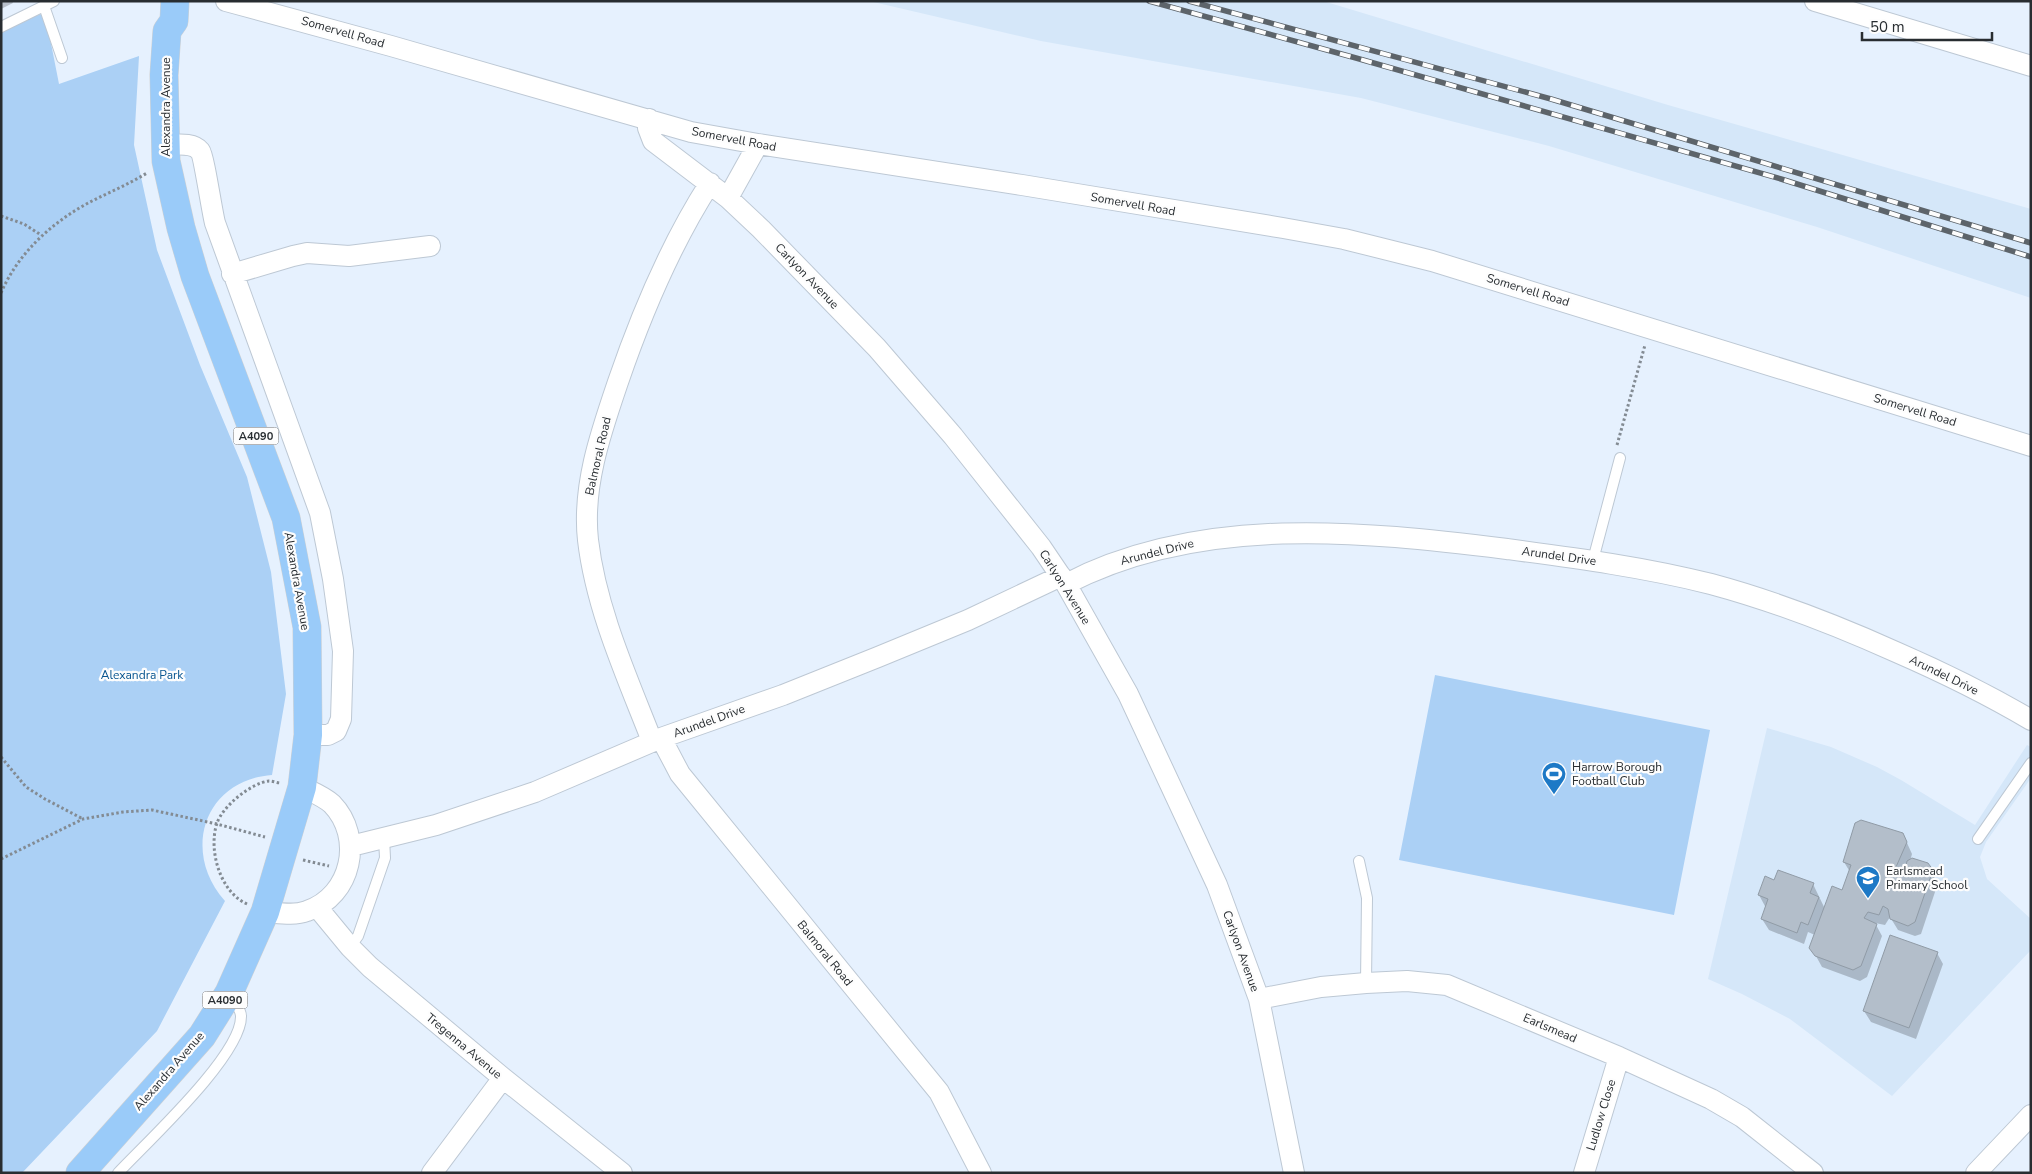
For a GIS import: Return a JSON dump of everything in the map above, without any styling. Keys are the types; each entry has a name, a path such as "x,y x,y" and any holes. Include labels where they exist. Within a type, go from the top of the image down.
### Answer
{"main road":[{"name":"Alexandra Avenue","path":"80,1173 202,1036 229,993 265,912 302,787 308,735 306,627 286,518 195,276 181,228 166,153 164,84 174,8"}],"street":[{"name":"Somervell Road","path":"226,1 287,9 691,132 1344,239 1432,261 2031,446"},
{"path":"1815,1 2031,66"},
{"name":"Carlyon Avenue","path":"649,119 648,128 653,141 728,198 761,229 877,348 953,436 1041,547 1063,580 1132,703 1217,885 1259,1000 1294,1173"},
{"path":"728,198 758,144"},
{"path":"166,153 192,146 200,150 204,159 208,193 215,223 320,513 333,579 343,651 341,718 336,731 328,735 308,735"},
{"name":"Balmoral Road","path":"710,183 677,238 656,283 601,432 588,500 588,538 596,581 611,632 656,740 680,774 939,1092 981,1173"},
{"path":"232,274 307,253 349,256 430,246"},
{"name":"Arundel Drive","path":"351,846 419,830 499,805 552,785 656,740 783,695 887,654 1063,580 1137,555 1206,541 1280,534 1336,534 1449,542 1593,560 1711,584 1848,630 1951,676 2031,720"},
{"path":"265,912 293,915 317,907 336,890 346,870 351,846 350,835 342,818 331,803 318,794 302,787"},
{"name":"Tregenna Avenue","path":"317,907 350,947 370,967 503,1078 622,1173"},
{"name":"Earlsmead","path":"1259,1000 1321,987 1366,983 1407,981 1446,985 1619,1057 1711,1099 1742,1117 1813,1173"},
{"name":"Ludlow Close","path":"1584,1173 1619,1057"},
{"path":"432,1173 503,1078"},
{"path":"1976,1173 2031,1115"}],"lane":[{"path":"1,26 54,1"},
{"path":"44,6 62,58"},
{"path":"1593,560 1620,458"},
{"path":"1978,839 2031,763"},
{"path":"350,947 358,936 385,858 384,838"},
{"path":"1359,861 1367,898 1366,983"},
{"path":"118,1173 182,1108 216,1067 234,1041 241,1022 242,1013 229,993"}],"path":[{"path":"1,293 8,278 41,235 91,202 121,188 166,153"},
{"path":"1,216 24,224 41,235"},
{"path":"1620,458 1617,447 1650,328"},
{"path":"1,757 26,787 83,819"},
{"path":"237,899 222,878 214,854 217,824 227,807 246,791 269,781"},
{"path":"1,859 83,819 152,810 217,824 267,838 266,843"},
{"path":"297,858 346,870"}],"shaded area":[{"path":"869,1 1323,1 1668,105 2031,209 2031,298 1817,227 1549,146 1361,98 1041,41"},
{"name":"Earlsmead Primary School","path":"1767,728 1831,747 1877,767 1975,825 2027,745 2031,747 2031,778 1986,842 1980,857 1987,879 2031,919 2031,950 1892,1096 1790,1019 1708,979"}],"green space":[{"name":"Alexandra Park","path":"45,13 59,84 139,56 134,145 157,250 200,365 247,477 271,572 286,694 272,775 249,780 230,790 216,804 206,822 203,841 204,861 212,882 225,901 157,1031 22,1173 1,1173 1,36 5,26"},
{"name":"Harrow Borough Football Club","path":"1435,675 1710,730 1674,915 1399,860"}],"building":[{"name":"Earlsmead Primary School","path":"1861,820 1903,833 1907,842 1896,867 1898,873 1905,870 1907,861 1912,858 1928,863 1933,870 1915,922 1908,926 1890,919 1888,909 1883,906 1879,915 1868,912 1864,918 1877,924 1861,966 1853,970 1815,956 1809,948 1832,886 1842,890 1851,865 1843,862 1855,823"},
{"path":"1778,870 1814,883 1810,893 1819,897 1808,925 1801,922 1797,933 1761,919 1768,899 1758,895 1765,876 1774,880"},
{"path":"1890,935 1938,952 1909,1028 1863,1011"}],"railway":[{"path":"1149,1 1781,179 2031,257"},
{"path":"1189,1 1551,99 2031,243"}],"place":[{"name":"Harrow Borough Football Club","path":"1554,795"},
{"name":"Earlsmead Primary School","path":"1868,899"}]}
